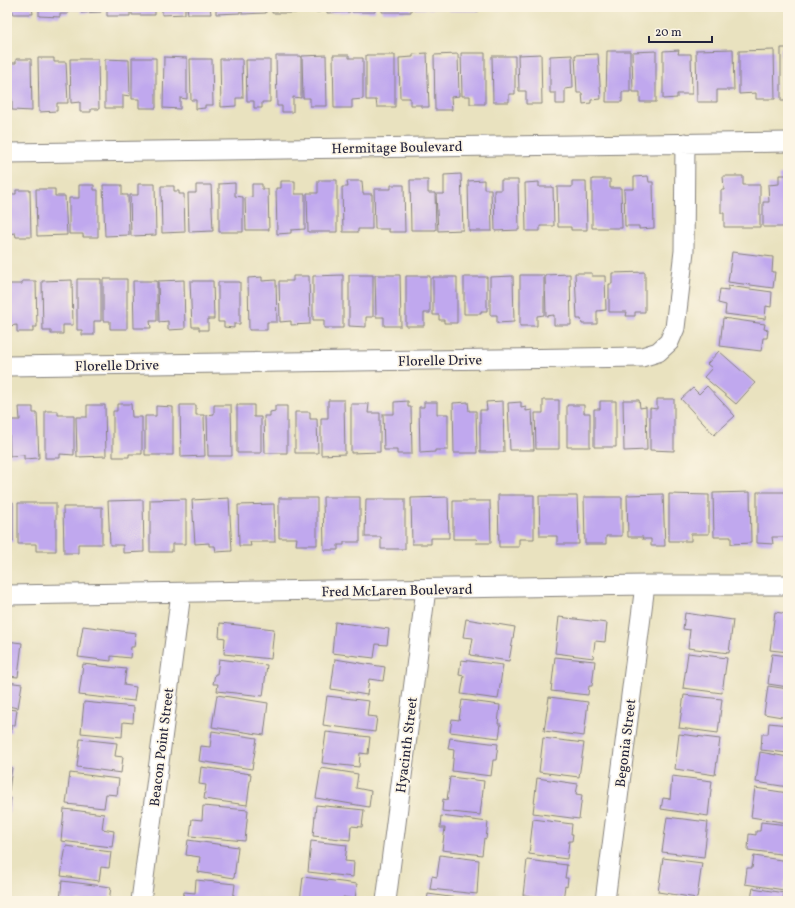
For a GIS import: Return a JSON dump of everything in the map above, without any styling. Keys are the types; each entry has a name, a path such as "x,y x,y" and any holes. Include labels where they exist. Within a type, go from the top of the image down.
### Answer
{"street":[{"name":"Hermitage Boulevard","path":"7,153 788,142"},
{"name":"Florelle Drive","path":"7,366 642,357 658,352 669,342 675,328 684,250 685,143"},
{"name":"Fred McLaren Boulevard","path":"7,595 645,585 788,585"},
{"name":"Begonia Street","path":"605,901 645,585"},
{"name":"Hyacinth Street","path":"386,901 426,589"},
{"name":"Beacon Point Street","path":"141,901 180,593"}],"building":[{"path":"7,7 32,7 33,14 13,14 13,11 7,11"},
{"path":"39,7 68,7 68,14 60,14 60,17 39,16"},
{"path":"71,7 101,7 101,12 81,13 81,10 71,10"},
{"path":"107,7 130,7 130,16 107,16"},
{"path":"132,7 155,7 155,15 132,15"},
{"path":"162,7 185,7 185,14 162,15"},
{"path":"187,7 210,7 211,14 188,14"},
{"path":"216,7 240,7 240,13 216,14"},
{"path":"242,7 265,7 266,13 242,14"},
{"path":"272,7 295,7 296,13 272,13"},
{"path":"297,7 320,7 320,12 297,12"},
{"path":"327,7 350,7 350,12 327,13"},
{"path":"352,7 375,7 375,12 352,12"},
{"path":"382,7 411,7 411,12 382,12"},
{"path":"414,7 444,7 444,9 414,9"},
{"path":"448,7 479,7 479,11 448,11"},
{"path":"485,7 515,7 515,10 485,10"},
{"path":"519,7 548,7 548,8 519,9"},
{"path":"554,7 578,7 578,8 554,9"},
{"path":"580,7 602,7 602,9 580,9"},
{"path":"610,7 633,7 633,9 610,9"},
{"path":"781,48 788,48 788,101 781,101"},
{"path":"733,49 734,90 717,90 717,102 697,102 696,50"},
{"path":"679,50 678,54 691,54 692,94 677,94 677,98 663,99 663,51"},
{"path":"774,50 775,99 756,99 756,93 739,94 739,51"},
{"path":"607,51 630,51 630,92 622,92 622,102 606,102"},
{"path":"656,51 656,102 640,102 640,92 633,92 632,52"},
{"path":"427,53 429,107 410,105 410,98 400,98 399,58 413,57 413,54"},
{"path":"461,53 485,53 485,104 470,104 470,96 462,96"},
{"path":"458,54 459,96 451,97 452,110 435,110 434,55"},
{"path":"541,54 542,104 526,104 526,91 519,91 518,55"},
{"path":"598,54 601,99 591,100 591,103 583,104 582,93 577,93 575,55"},
{"path":"326,55 327,106 310,106 310,98 303,98 302,56"},
{"path":"333,55 349,55 349,58 363,58 363,99 352,100 352,108 334,108"},
{"path":"366,55 395,55 395,107 377,107 376,100 366,100"},
{"path":"572,55 573,88 565,89 565,104 556,104 556,93 550,93 550,56"},
{"path":"276,56 301,56 301,98 293,97 293,112 282,112 282,106 277,106"},
{"path":"492,56 515,56 515,94 509,94 509,102 493,102"},
{"path":"164,57 187,58 187,99 180,98 180,109 163,108"},
{"path":"38,58 54,58 54,62 66,62 68,103 57,103 57,111 39,112"},
{"path":"132,58 156,58 156,108 139,108 139,99 132,99"},
{"path":"16,59 31,59 32,111 12,110 12,99 7,99 7,63 16,63"},
{"path":"70,59 98,59 99,109 91,109 91,112 80,112 80,102 71,103"},
{"path":"105,59 129,60 130,96 123,95 123,108 105,108"},
{"path":"190,59 212,59 213,105 205,105 205,108 196,109 196,100 191,100"},
{"path":"220,59 242,59 243,98 236,98 236,106 221,107"},
{"path":"246,60 270,60 270,102 262,102 262,108 254,108 254,101 247,101"},
{"path":"461,174 463,230 438,231 436,194 444,194 444,175"},
{"path":"779,175 788,175 788,227 763,227 763,202 769,202 768,185 779,184"},
{"path":"648,176 649,182 653,182 654,228 639,229 639,226 625,226 624,189 634,189 634,177"},
{"path":"723,176 743,176 743,185 760,185 760,227 724,227 724,213 721,213 721,190 724,190"},
{"path":"592,179 610,179 610,188 621,188 622,228 592,228"},
{"path":"318,180 337,180 337,232 308,232 307,193 318,193"},
{"path":"410,180 428,180 428,193 435,193 436,230 411,230"},
{"path":"484,180 484,189 491,189 492,231 469,231 468,181"},
{"path":"501,180 518,180 519,230 495,231 494,190 501,190"},
{"path":"281,181 295,181 295,194 305,194 305,229 291,230 291,233 277,234 276,188 281,188"},
{"path":"347,181 362,181 363,194 372,194 372,229 358,229 358,232 343,232 342,187 348,187"},
{"path":"572,181 586,181 587,230 571,230 571,227 558,227 557,187 572,187"},
{"path":"539,182 539,187 553,187 554,226 540,226 540,231 526,231 525,183"},
{"path":"235,183 235,196 243,197 243,232 219,232 219,184"},
{"path":"138,184 155,184 156,235 131,236 130,195 138,195"},
{"path":"252,184 262,184 262,189 268,189 269,230 246,230 245,198 252,197"},
{"path":"79,185 94,185 94,190 98,190 98,237 83,237 83,234 69,234 69,198 79,198"},
{"path":"103,185 122,185 122,195 128,195 129,235 105,236"},
{"path":"196,185 211,185 213,231 189,232 188,193 196,193"},
{"path":"391,185 404,185 405,232 389,232 389,229 375,229 374,189 391,189"},
{"path":"161,186 174,186 174,191 179,191 179,194 184,194 185,232 162,233"},
{"path":"36,189 55,189 55,196 65,196 67,235 37,236"},
{"path":"16,190 30,190 31,237 16,237 15,233 7,234 7,194 16,194"},
{"path":"732,252 773,257 772,272 775,272 773,288 728,282"},
{"path":"645,272 645,312 635,312 635,316 626,316 627,312 609,312 609,284 612,284 612,273"},
{"path":"575,273 592,273 592,276 605,276 606,310 597,311 597,324 582,324 581,319 577,319"},
{"path":"570,274 571,325 554,325 554,315 546,316 545,275"},
{"path":"343,275 343,328 324,328 324,320 313,320 313,276"},
{"path":"349,275 373,275 373,317 366,317 366,327 349,326"},
{"path":"375,275 400,275 401,326 384,326 384,317 376,317"},
{"path":"520,275 544,275 544,315 537,316 537,326 520,326"},
{"path":"293,276 309,276 310,324 291,325 291,321 280,322 279,281 293,281"},
{"path":"406,276 430,276 430,313 424,313 424,326 406,326"},
{"path":"513,276 514,322 497,323 497,315 490,315 490,277"},
{"path":"262,277 262,281 276,280 277,322 267,322 267,330 249,330 248,278"},
{"path":"433,277 457,277 457,323 444,323 444,320 439,320 439,315 433,315"},
{"path":"464,277 487,277 487,311 481,311 481,314 464,314"},
{"path":"77,279 101,279 101,321 94,321 94,335 82,335 82,330 77,330"},
{"path":"103,279 127,279 127,329 110,329 110,321 103,321"},
{"path":"72,280 73,325 63,325 63,334 51,334 51,331 43,331 42,281"},
{"path":"184,280 185,329 168,330 168,321 159,322 158,281"},
{"path":"22,281 36,281 37,327 33,327 33,332 17,332 17,325 8,326 7,284 22,284"},
{"path":"133,281 157,281 157,321 150,321 151,328 134,328"},
{"path":"190,281 213,281 214,319 208,319 208,330 199,330 199,327 192,327"},
{"path":"218,282 240,282 240,324 234,324 234,328 224,327 224,322 218,322"},
{"path":"728,286 772,292 771,307 766,306 765,319 725,314 726,305 718,303 720,289 728,290"},
{"path":"723,318 765,324 764,329 768,330 767,338 763,338 761,351 720,346"},
{"path":"719,351 755,383 736,404 704,377 712,368 707,364"},
{"path":"707,386 735,416 714,435 681,399 693,388 699,394"},
{"path":"657,399 674,399 674,451 650,450 650,408 657,409"},
{"path":"328,400 344,400 345,454 321,455 321,418 328,418"},
{"path":"543,400 559,400 559,449 536,449 535,413 543,413"},
{"path":"623,400 639,400 640,408 646,407 647,450 624,451"},
{"path":"408,401 408,407 411,407 412,454 397,454 397,450 384,450 383,414 394,414 394,402"},
{"path":"503,401 504,452 480,452 480,410 487,410 486,402"},
{"path":"600,401 616,401 616,447 594,447 594,409 600,409"},
{"path":"424,402 437,402 437,414 448,414 448,450 435,450 435,452 420,453 419,407 424,407"},
{"path":"468,402 469,411 476,411 477,453 454,453 453,403"},
{"path":"521,402 521,408 526,407 526,411 532,410 534,450 510,450 508,403"},
{"path":"117,404 131,404 132,417 142,417 142,454 129,454 129,457 113,457 113,411 117,411"},
{"path":"351,404 369,404 368,413 380,413 380,452 351,453"},
{"path":"87,405 105,405 106,456 77,457 76,417 87,417"},
{"path":"180,405 196,405 196,415 204,415 205,456 181,457"},
{"path":"214,405 231,405 232,456 208,456 207,415 214,414"},
{"path":"237,405 254,405 254,417 261,417 261,453 237,453"},
{"path":"567,405 584,405 584,413 590,413 590,447 567,447"},
{"path":"156,406 173,407 173,455 145,455 145,416 156,416"},
{"path":"275,406 287,406 287,453 265,453 264,416 270,416 270,412 275,411"},
{"path":"19,407 33,407 33,413 37,413 39,458 24,459 24,455 10,456 9,420 20,420"},
{"path":"45,411 58,411 58,415 74,415 74,455 60,454 60,458 45,458"},
{"path":"295,412 310,412 310,419 317,419 318,453 295,453"},
{"path":"750,492 751,543 731,544 731,537 714,537 713,493"},
{"path":"757,492 788,492 788,537 772,537 773,544 757,543"},
{"path":"663,494 665,546 651,546 651,539 642,539 643,537 628,537 627,495"},
{"path":"669,494 709,495 709,534 691,534 691,541 669,541"},
{"path":"498,495 534,495 534,539 519,539 519,547 499,547"},
{"path":"539,496 577,496 579,544 557,544 557,536 540,536"},
{"path":"323,497 360,497 360,542 344,542 344,545 338,545 338,550 324,550"},
{"path":"448,497 449,538 431,538 431,544 412,544 411,498"},
{"path":"584,497 622,497 622,536 606,536 606,544 585,544"},
{"path":"229,498 232,551 216,552 215,546 209,546 209,543 195,544 192,500"},
{"path":"279,498 317,498 317,545 296,545 297,538 279,538"},
{"path":"186,499 186,544 172,544 172,552 150,552 150,500"},
{"path":"366,499 405,499 405,549 381,549 381,537 365,537"},
{"path":"143,500 144,552 123,553 123,545 110,545 108,501"},
{"path":"453,501 490,501 491,543 476,543 477,539 453,539"},
{"path":"7,502 13,502 13,542 7,542"},
{"path":"18,503 56,503 56,551 36,551 36,544 18,544"},
{"path":"274,504 275,542 250,542 251,546 239,546 238,505"},
{"path":"63,507 102,507 102,544 78,544 78,553 64,553"},
{"path":"775,612 788,614 788,652 770,650"},
{"path":"685,613 733,620 729,653 688,648 690,630 683,629"},
{"path":"559,617 607,623 605,642 595,641 593,658 555,653"},
{"path":"466,619 515,627 509,661 470,655 473,638 463,637"},
{"path":"335,622 389,629 387,645 376,644 374,658 332,653"},
{"path":"220,623 274,629 271,659 224,654 225,638 219,637"},
{"path":"83,626 136,633 134,647 131,647 130,658 111,656 111,661 78,657"},
{"path":"7,641 22,643 18,677 7,676"},
{"path":"688,653 727,658 722,693 683,688"},
{"path":"772,654 788,656 788,687 768,684"},
{"path":"555,657 595,661 592,686 589,686 588,695 551,691"},
{"path":"219,659 267,665 263,696 217,691 218,684 213,684 215,674 217,674"},
{"path":"335,659 385,667 383,681 369,679 367,695 331,689"},
{"path":"461,660 503,665 498,699 461,694 464,676 459,675"},
{"path":"83,664 126,669 124,685 136,687 134,701 79,695"},
{"path":"7,682 22,684 18,708 7,706"},
{"path":"768,686 788,689 788,718 764,714"},
{"path":"217,695 268,703 264,735 212,727"},
{"path":"684,695 722,699 718,733 679,728"},
{"path":"327,696 369,701 367,716 377,717 375,732 323,725"},
{"path":"549,697 588,702 584,736 544,731"},
{"path":"462,700 500,705 498,724 501,724 499,738 450,732 452,719 459,720"},
{"path":"84,702 134,707 133,723 123,722 122,737 81,733"},
{"path":"7,709 17,710 15,725 11,725 11,732 7,732"},
{"path":"769,723 788,725 788,753 761,750 762,734 768,734"},
{"path":"212,731 257,738 252,769 199,761 201,746 210,747"},
{"path":"326,732 370,737 368,754 360,753 359,767 322,763"},
{"path":"679,734 720,739 715,775 675,769"},
{"path":"450,738 498,744 496,760 493,760 491,776 452,771 454,750 448,749"},
{"path":"543,738 584,743 579,777 539,772"},
{"path":"80,739 117,743 115,756 123,757 121,773 77,767"},
{"path":"760,752 788,757 788,787 756,782"},
{"path":"7,766 12,767 9,791 7,791"},
{"path":"201,767 251,774 247,805 204,799 206,785 199,784"},
{"path":"321,768 358,774 356,788 371,791 369,807 316,798"},
{"path":"70,773 119,779 117,795 106,794 104,808 66,804"},
{"path":"672,776 712,781 708,816 661,809 663,798 670,799"},
{"path":"450,777 484,781 480,815 442,811 443,799 447,800"},
{"path":"537,778 578,784 576,794 582,795 579,819 533,813"},
{"path":"755,788 788,793 788,823 751,817"},
{"path":"7,797 11,798 8,819 7,819"},
{"path":"316,805 364,810 362,827 351,826 350,840 313,836"},
{"path":"203,806 248,810 245,841 190,836 192,819 202,820"},
{"path":"64,809 104,814 102,829 114,831 112,847 61,841"},
{"path":"441,816 488,822 482,855 442,850 445,828 440,828"},
{"path":"667,817 708,822 704,857 662,852"},
{"path":"533,819 572,824 572,841 569,841 567,859 529,854"},
{"path":"761,822 788,825 788,855 748,850 749,834 756,835 756,831 760,831"},
{"path":"188,840 238,847 234,878 198,872 200,857 186,855"},
{"path":"311,841 347,845 345,861 354,862 353,877 308,872"},
{"path":"66,846 111,852 109,868 101,867 99,881 61,876"},
{"path":"440,855 479,860 477,894 430,889 432,876 437,877"},
{"path":"754,856 788,861 788,881 785,881 784,890 745,884 747,868 752,868"},
{"path":"663,858 702,863 697,898 658,892"},
{"path":"527,860 567,865 565,878 568,878 567,887 565,886 563,900 523,895"},
{"path":"303,877 357,884 355,899 343,897 343,901 300,901"},
{"path":"196,880 235,884 233,901 183,901 184,892 195,893"},
{"path":"62,881 111,887 109,901 60,901"},
{"path":"753,888 784,893 783,901 746,901 746,898 751,898"},
{"path":"428,894 471,900 471,901 427,901"}]}
